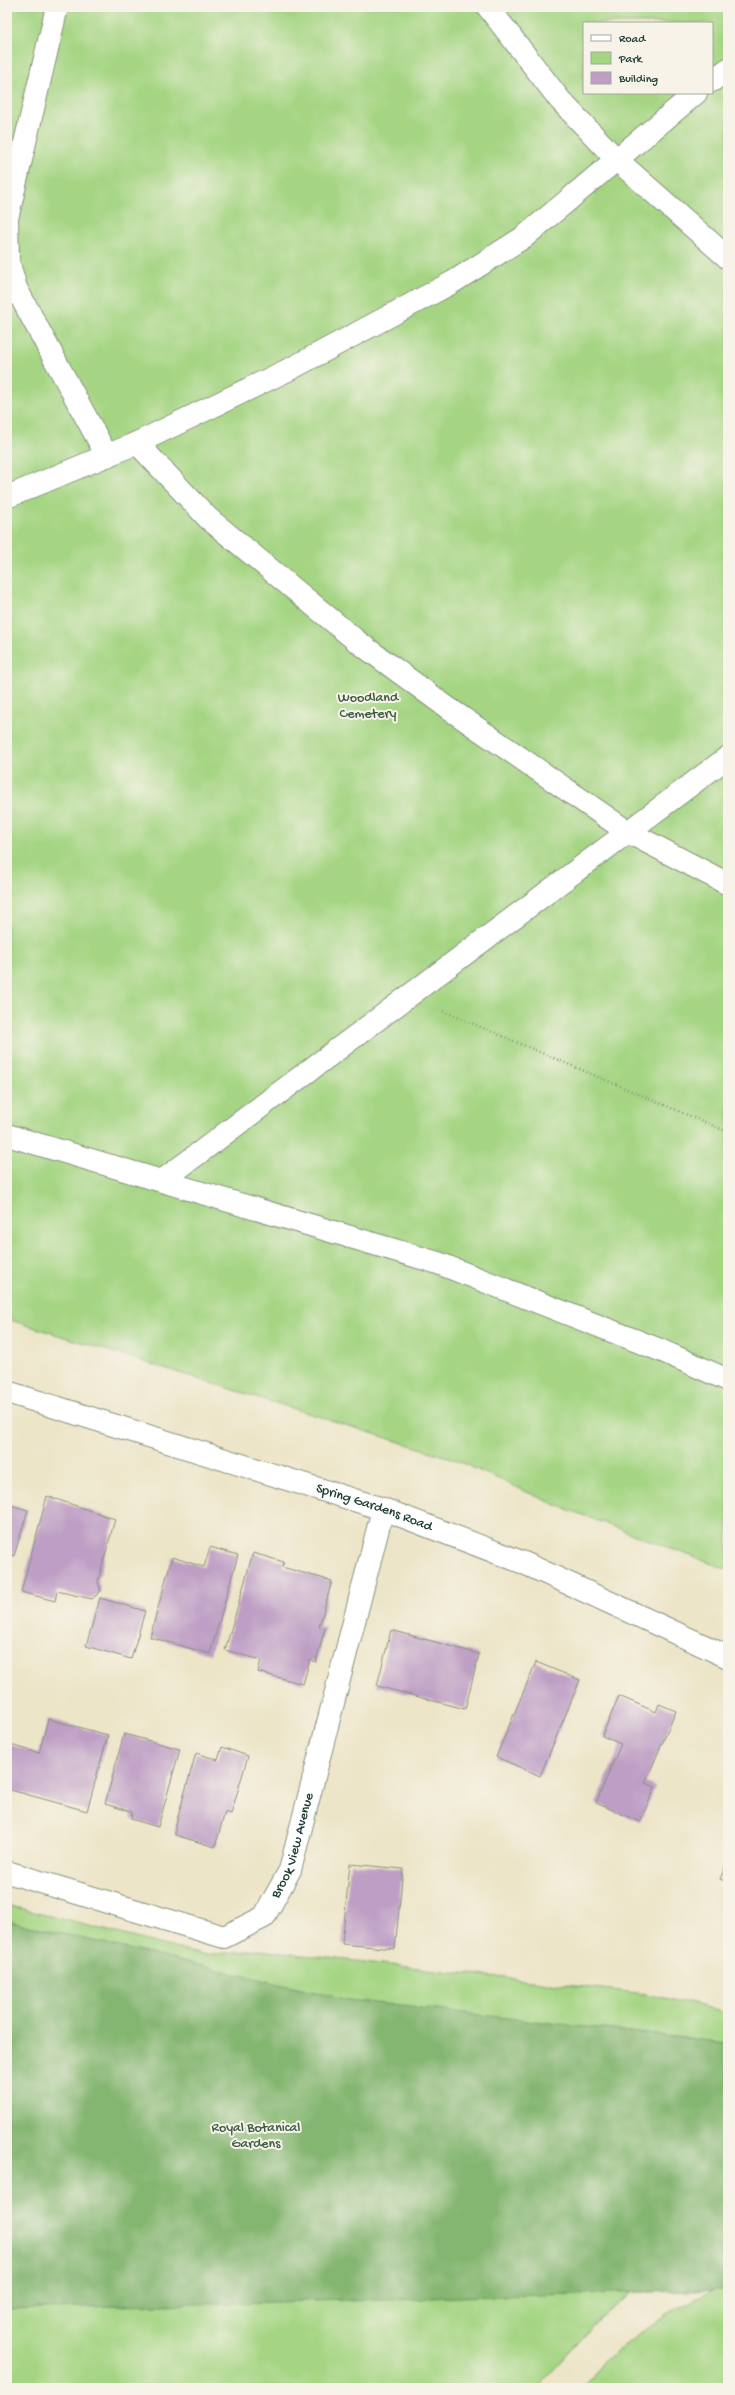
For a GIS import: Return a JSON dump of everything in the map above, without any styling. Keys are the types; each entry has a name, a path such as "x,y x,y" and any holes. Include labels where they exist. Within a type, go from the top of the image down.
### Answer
{"street":[{"path":"56,7 7,219 8,260 16,288 107,456"},
{"path":"488,9 560,100 617,160 728,258"},
{"path":"713,80 728,69"},
{"path":"7,497 137,443 294,367 453,282 524,237 695,94"},
{"path":"137,443 208,518 358,642 448,708 628,832 728,884"},
{"path":"163,1180 728,758"},
{"path":"7,1135 163,1180 438,1263 660,1350 728,1380"},
{"name":"Spring Gardens Road","path":"7,1392 383,1509 531,1566 728,1656"},
{"name":"Brook View Avenue","path":"7,1872 224,1936 264,1918 290,1870 383,1509"}],"path":[{"path":"409,996 728,1132"}],"green space":[{"name":"Woodland Cemetery","path":"7,7 728,7 728,1570 556,1505 451,1458 7,1319"},
{"name":"Royal Botanical Gardens","path":"7,1905 202,1955 259,1950 646,1994 728,2012 728,2281 677,2258 601,2317 546,2377 540,2388 7,2388"},
{"name":"Royal Botanical Gardens","path":"7,1921 349,2000 728,2043 728,2290 7,2309"},
{"path":"728,2283 728,2388 584,2388 601,2363 666,2314"}],"building":[{"path":"47,1496 115,1519 98,1581 101,1591 92,1599 57,1591 55,1601 21,1592"},
{"path":"7,1504 28,1510 14,1556 7,1554"},
{"path":"210,1547 238,1555 210,1654 150,1637 172,1557 204,1567"},
{"path":"253,1553 284,1562 282,1567 332,1581 319,1627 325,1628 316,1662 310,1660 303,1684 258,1672 261,1660 225,1650"},
{"path":"100,1598 145,1611 131,1659 86,1646"},
{"path":"391,1630 479,1654 465,1709 377,1686"},
{"path":"536,1662 580,1680 540,1776 496,1757"},
{"path":"619,1696 656,1712 659,1704 676,1711 645,1783 655,1787 640,1822 596,1803 621,1744 602,1736"},
{"path":"48,1719 108,1735 87,1811 7,1789 7,1744 39,1753"},
{"path":"124,1734 180,1749 158,1827 131,1819 132,1812 105,1804"},
{"path":"222,1747 248,1756 231,1814 225,1812 215,1847 175,1835 175,1827 196,1753 218,1760"},
{"path":"728,1860 728,1882 720,1879"},
{"path":"350,1864 403,1869 395,1949 342,1944"}]}
